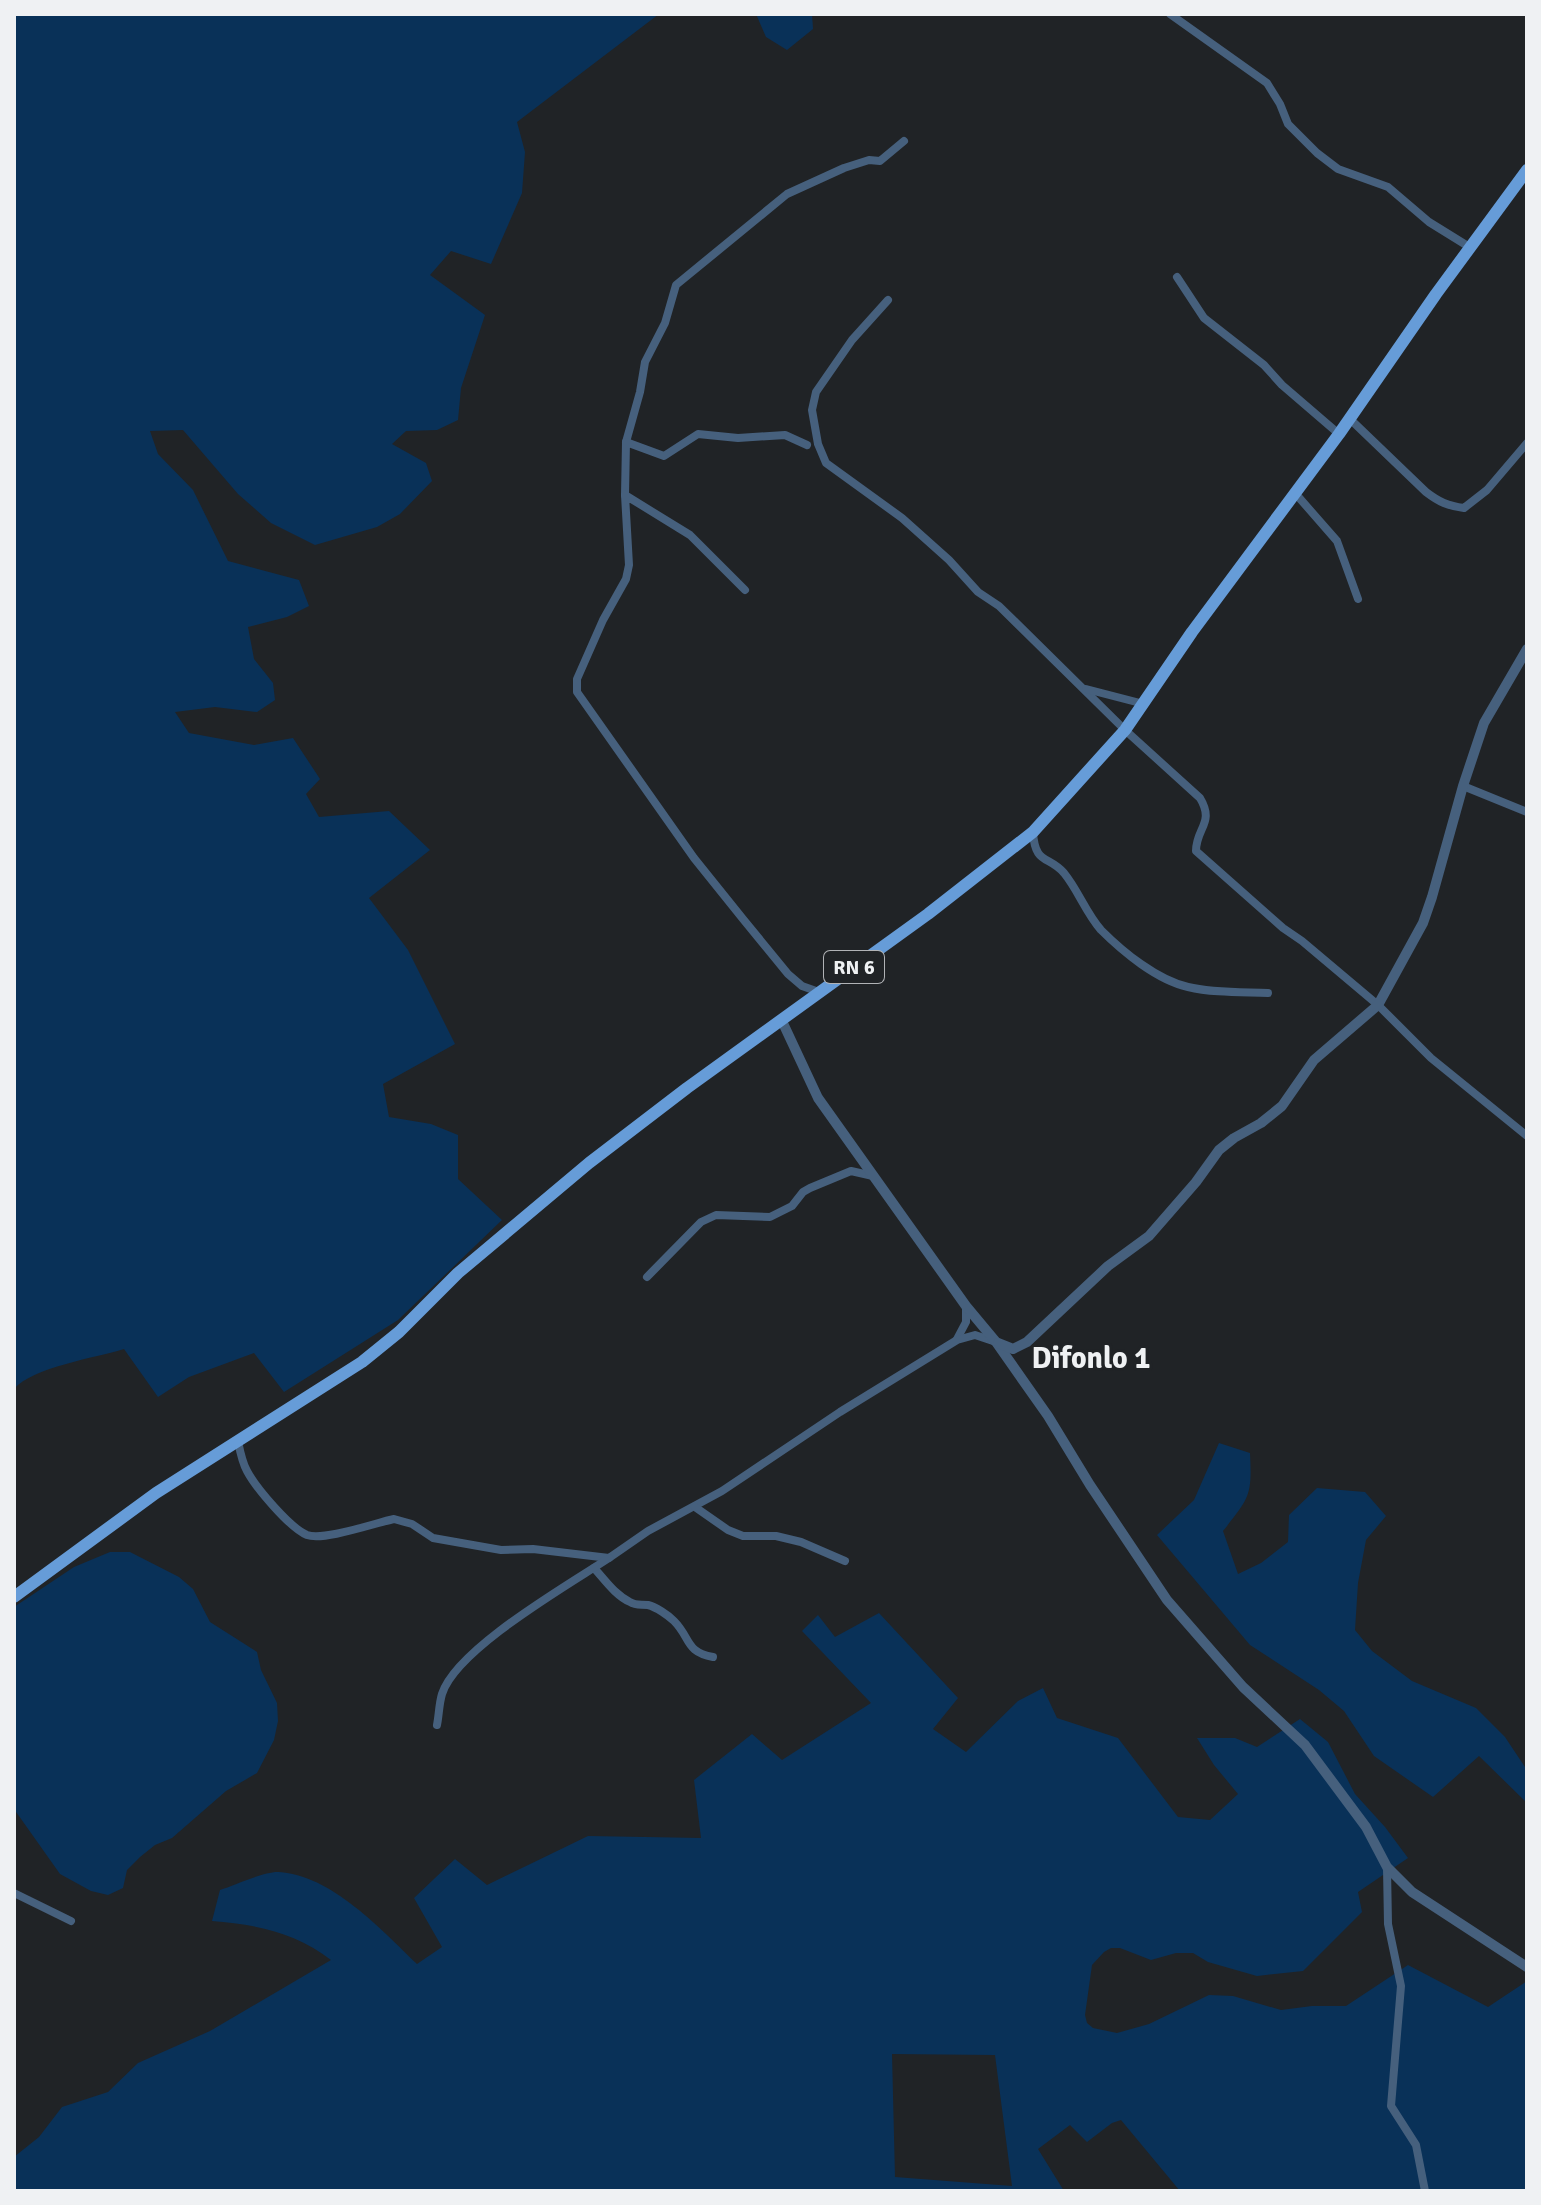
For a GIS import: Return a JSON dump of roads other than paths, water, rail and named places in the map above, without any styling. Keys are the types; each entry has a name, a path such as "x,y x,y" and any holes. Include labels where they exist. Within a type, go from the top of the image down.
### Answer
{"main road":[{"name":"RN 6","path":"14,1597 156,1493 362,1362 399,1332 458,1273 589,1163 687,1088 928,914 1033,832 1125,730 1192,632 1350,419 1527,170"}],"street":[{"path":"1170,14 1267,83 1288,124 1317,153 1338,169 1388,187 1429,222 1471,248"},
{"path":"819,992 802,986 788,974 694,858 577,692 577,679 603,620 626,579 629,565 626,442 645,362 665,323 676,285 787,194 844,168 869,160 880,161 904,141"},
{"path":"1177,277 1204,318 1264,365 1282,385 1339,434"},
{"path":"888,300 852,340 816,392 812,410 813,428 826,463 910,525 1200,798 1207,809 1206,823 1196,842 1196,851 1283,928 1378,1005 1431,1058 1527,1136"},
{"path":"1350,419 1426,492 1440,502 1464,508 1527,443"},
{"path":"626,442 664,456 698,434 738,438 785,435 807,445"},
{"path":"1295,493 1337,541 1358,599"},
{"path":"625,495 690,535 745,590"},
{"path":"437,1725 442,1693 458,1667 477,1648 648,1531 695,1507 957,1340 975,1335 1013,1349 1027,1342 1108,1266 1149,1236 1219,1150 1282,1106 1314,1060 1378,1005 1392,984 1423,923 1484,723 1527,649"},
{"path":"1082,687 1144,704"},
{"path":"1463,786 1527,812"},
{"path":"1033,832 1036,851 1044,862 1063,872 1100,928 1148,968 1169,981 1188,987 1268,993"},
{"path":"782,1021 818,1098 1048,1416 1167,1600 1243,1687 1305,1745 1366,1827 1387,1867 1412,1892 1527,1967"},
{"path":"647,1277 701,1222 716,1215 770,1217 792,1206 810,1188 851,1171 874,1176"},
{"path":"957,1340 966,1322 966,1306"},
{"path":"238,1441 245,1469 292,1524 309,1536 394,1519 403,1520 433,1538 501,1550 533,1549 609,1558"},
{"path":"695,1507 728,1530 743,1536 776,1536 801,1542 845,1561"},
{"path":"594,1568 627,1602 649,1605 660,1611 674,1620 691,1648 699,1655 713,1657"},
{"path":"1387,1867 1388,1924 1401,1986 1391,2106 1416,2145 1425,2191"},
{"path":"14,1893 71,1921"}],"district":[{"name":"Difonlo 1","path":"1091,1358"}]}
